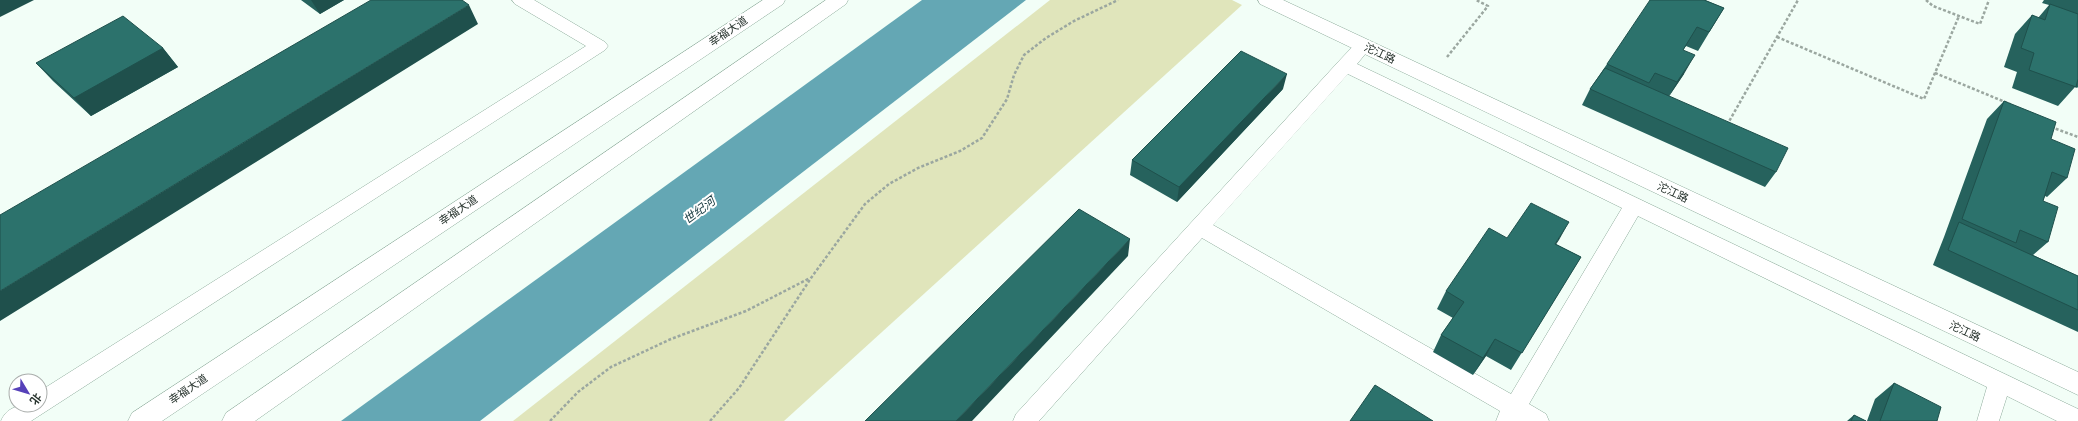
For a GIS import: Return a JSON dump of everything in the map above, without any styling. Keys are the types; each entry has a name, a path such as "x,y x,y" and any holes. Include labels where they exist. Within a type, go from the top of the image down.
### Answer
{"main road":[{"name":"幸福大道","path":"141,421 776,0"},
{"path":"235,421 838,0"},
{"name":"沱江路","path":"1267,0 2078,384"}],"lane":[{"path":"48,398 599,46 521,0"},
{"path":"1024,421 1364,46"},
{"path":"1346,65 2078,420"},
{"path":"1511,414 1634,205"},
{"path":"1200,227 1511,414 1538,421"},
{"path":"1988,421 2000,382"},
{"path":"12,421 24,413"}],"path":[{"path":"710,421 739,388 811,278 865,204 889,184 918,168 960,151 982,138 1006,99 1014,75 1024,55 1046,38 1074,21 1118,0"},
{"path":"1430,77 1488,6 1476,0"},
{"path":"1726,126 1798,0"},
{"path":"1926,0 1933,6 1980,24 1989,0"},
{"path":"1777,37 1924,99 1959,16"},
{"path":"1935,73 2006,101 2011,105"},
{"path":"2049,126 2078,137"},
{"path":"550,421 578,392 611,367 671,339 746,311 811,278"}],"green space":[{"path":"1050,0 1232,0 1242,5 784,421 513,421"}],"water":[{"name":"世纪河","path":"922,0 1026,0 480,421 341,421"}],"building":[{"path":"371,0 462,0 469,5 0,291 0,215"},
{"path":"1650,0 1704,0 1724,8 1709,32 1697,27 1683,50 1695,55 1677,82 1655,73 1649,83 1607,64"},
{"path":"2050,4 2078,14 2078,79 2076,87 2029,70 2034,53 2021,48 2032,15 2045,20"},
{"path":"123,16 163,48 74,98 36,63"},
{"path":"1241,51 1287,74 1179,187 1132,160"},
{"path":"1605,68 1788,148 1776,172 1590,89"},
{"path":"2004,101 2056,122 2051,139 2075,149 2067,178 2052,172 2043,201 2058,207 2048,242 2020,230 2016,243 1962,219"},
{"path":"1531,203 1569,222 1555,244 1581,257 1522,353 1495,339 1483,358 1441,335 1464,302 1446,291 1489,228 1507,238"},
{"path":"1079,209 1130,239 956,421 865,421"},
{"path":"1959,222 2078,276 2078,310 1948,250"},
{"path":"1894,383 1941,407 1937,421 1880,421"},
{"path":"1375,385 1433,421 1350,421"},
{"path":"1854,415 1866,421 1851,421"}]}
